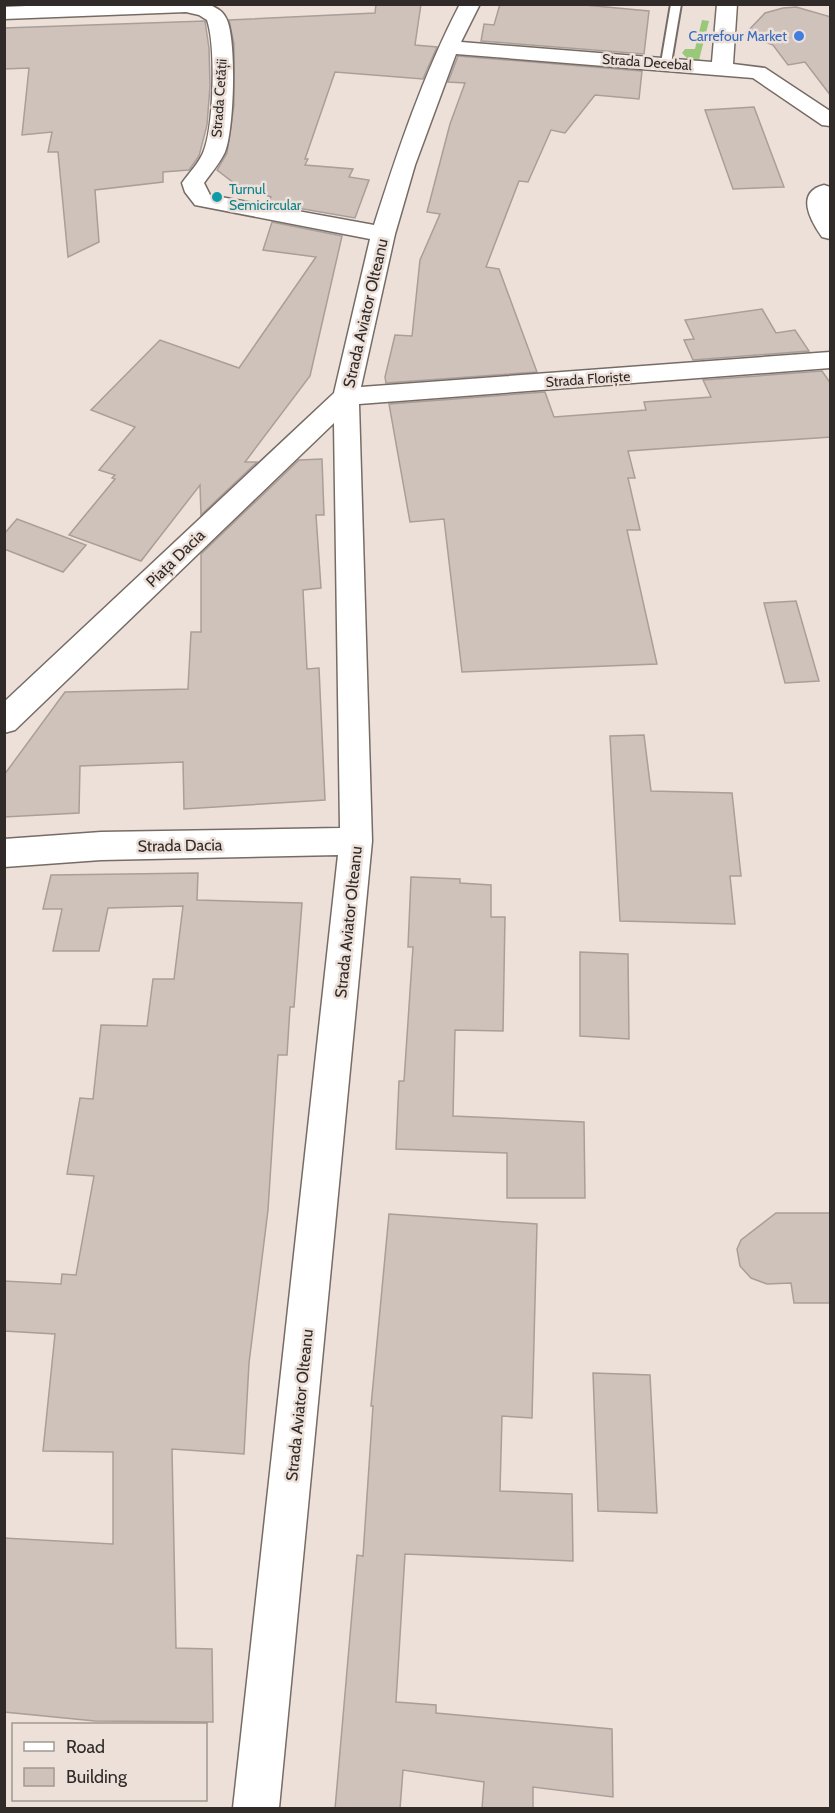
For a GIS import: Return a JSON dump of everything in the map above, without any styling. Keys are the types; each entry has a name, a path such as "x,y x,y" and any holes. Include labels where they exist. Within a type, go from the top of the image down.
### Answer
{"street":[{"name":"Strada Aviator Olteanu","path":"448,47 451,4"},
{"name":"Strada Aviator Olteanu","path":"256,1809 356,841 346,396 382,234 404,165 448,47 470,4"},
{"path":"722,68 728,4"},
{"path":"4,13 187,5"},
{"name":"Strada Cetății","path":"187,5 201,8 215,16 219,23 223,44 215,150 194,183 196,192 203,200 382,234"},
{"name":"Strada Decebal","path":"448,47 758,72 831,120"},
{"path":"828,185 818,197 817,206 822,220 831,232"},
{"name":"Strada Floriște","path":"346,396 384,395 831,360"},
{"name":"Piața Dacia","path":"4,721 346,396"},
{"name":"Strada Dacia","path":"4,853 101,846 356,841"}],"lane":[{"path":"666,63 676,4"}],"green space":[{"path":"702,20 709,21 699,60 687,58 682,53 685,49 695,49"}],"building":[{"path":"376,4 421,4 415,45 437,47 423,79 335,72 305,159 308,159 305,165 353,169 349,177 369,180 355,218 268,203 271,197 234,183 217,170 227,153 234,105 234,44 229,20 375,13"},
{"path":"500,4 574,4 649,11 644,54 481,41 484,24 494,25"},
{"path":"796,7 831,17 831,96 805,62 788,65 773,45 745,34 765,13"},
{"path":"205,21 209,48 210,86 207,125 199,156 189,170 163,172 163,182 95,190 99,242 68,257 58,152 48,152 52,132 22,135 29,68 4,69 4,28"},
{"path":"458,56 642,71 639,99 595,95 565,133 551,130 528,182 519,181 486,267 499,269 537,372 386,383 385,377 395,335 412,336 420,260 440,214 427,212 450,124 465,83 448,82"},
{"path":"754,107 784,187 733,189 705,110"},
{"path":"272,222 342,236 310,376 245,462 257,462 201,515 200,485 141,561 69,535 115,479 112,478 115,475 99,470 135,427 91,410 160,340 239,368 316,257 263,250"},
{"path":"762,309 776,333 795,330 809,351 693,360 684,340 694,339 685,320"},
{"path":"822,371 831,384 831,437 628,451 635,478 628,478 640,530 627,530 657,664 462,672 444,519 410,522 389,404 545,392 554,417 646,410 644,402 711,397 703,380"},
{"path":"322,459 324,515 316,515 321,588 303,590 307,669 319,668 325,800 184,809 183,762 80,766 79,813 4,817 4,775 65,692 188,689 191,632 201,632 201,554 299,460"},
{"path":"17,519 86,545 63,572 4,549 4,534"},
{"path":"796,601 819,681 785,683 764,603"},
{"path":"644,735 651,791 732,793 741,876 730,876 735,924 620,921 610,736"},
{"path":"198,873 197,900 302,903 294,1007 290,1007 287,1055 278,1055 268,1210 249,1363 244,1454 172,1449 176,1648 212,1649 213,1722 95,1721 4,1712 4,1538 113,1544 113,1452 43,1451 55,1334 4,1331 4,1281 61,1284 62,1274 76,1275 94,1176 67,1174 80,1098 93,1099 101,1025 147,1026 153,979 174,979 183,906 108,908 99,951 53,951 62,909 43,909 51,875"},
{"path":"411,877 460,879 460,883 491,885 491,917 505,917 503,1031 455,1030 453,1116 584,1122 585,1198 507,1198 507,1153 396,1149 399,1081 404,1081 413,947 408,947"},
{"path":"580,952 628,954 629,1039 580,1036"},
{"path":"776,1213 831,1213 831,1303 794,1303 791,1283 767,1284 751,1278 740,1266 737,1249 741,1240"},
{"path":"389,1214 537,1224 532,1418 502,1416 500,1491 572,1494 573,1561 405,1554 396,1702 436,1705 436,1713 612,1729 613,1797 533,1787 533,1809 482,1809 484,1782 403,1770 400,1809 335,1809 357,1555 363,1556 373,1406 371,1406"},
{"path":"593,1373 650,1375 657,1513 598,1511"}],"place":[{"name":"Carrefour Market","path":"799,36"},
{"name":"Turnul Semicircular","path":"217,197"}]}
